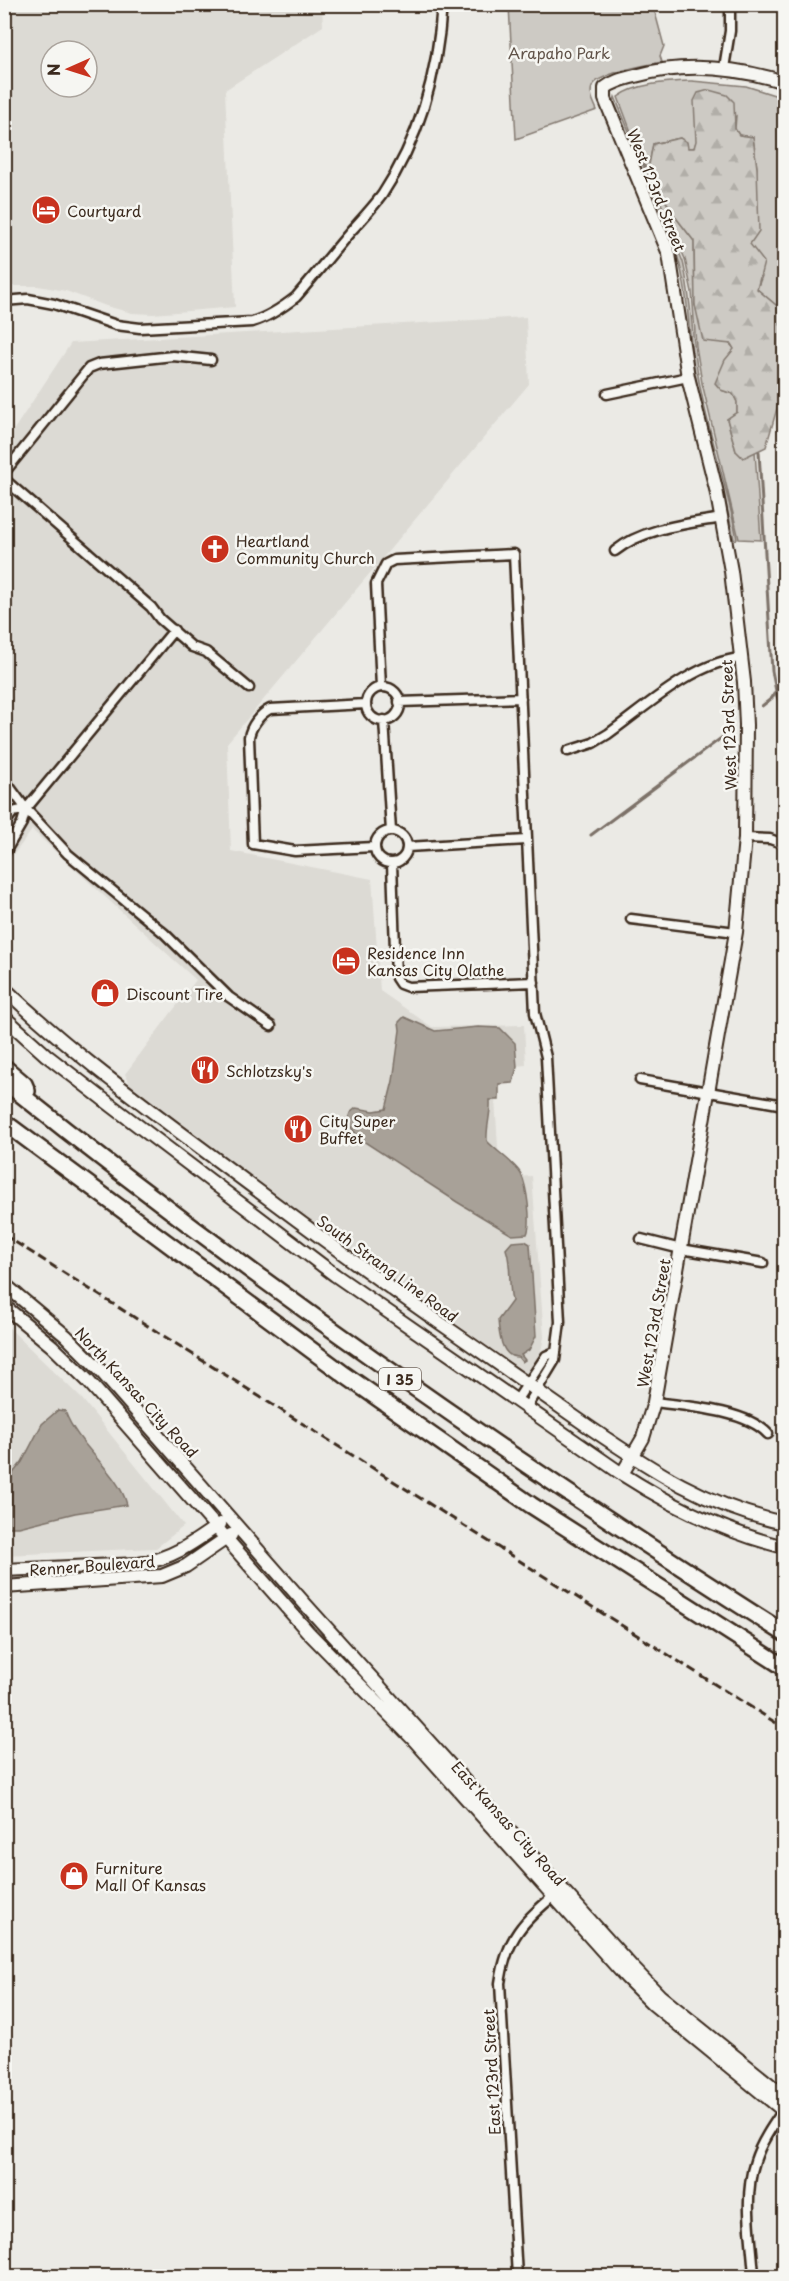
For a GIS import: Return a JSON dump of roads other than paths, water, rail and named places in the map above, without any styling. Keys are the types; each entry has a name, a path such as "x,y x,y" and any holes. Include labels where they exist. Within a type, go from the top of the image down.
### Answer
{"highway":[{"path":"4,1067 24,1084 31,1103"},
{"name":"I 35","path":"4,1081 264,1281 384,1367 577,1499 784,1634"},
{"name":"I 35","path":"4,1122 355,1382 531,1504 784,1668"}],"main road":[{"path":"724,68 784,82"},
{"name":"West 123rd Street","path":"622,1474 643,1438 654,1402 736,932 745,838 746,725 731,571 722,519 688,377 669,254 605,99 605,88 613,82 658,70 724,68"},
{"name":"South Strang Line Road","path":"4,988 59,1038 125,1091 347,1258 633,1457 715,1503 784,1523"},
{"path":"4,1017 74,1077 335,1275 622,1474 653,1494 704,1521 784,1548"},
{"name":"North Kansas City Road","path":"4,1284 66,1336 101,1371 240,1528"},
{"name":"North Kansas City Road","path":"4,1306 52,1346 88,1381 226,1539"},
{"name":"Renner Boulevard","path":"4,1570 139,1564 154,1561 178,1552 231,1516"},
{"name":"Renner Boulevard","path":"4,1587 162,1576 186,1566 240,1528"},
{"name":"East Kansas City Road","path":"240,1528 653,2004 784,2110"},
{"name":"East Kansas City Road","path":"226,1539 309,1633 660,1996 784,2096"}],"street":[{"path":"4,301 28,299 54,304 116,325 140,328 252,322 281,309 296,297 380,197 408,149 425,106 435,69 442,4"},
{"path":"724,68 730,31 730,4"},
{"path":"4,473 89,368 99,364 173,356 211,360"},
{"path":"607,393 688,377"},
{"path":"4,478 151,607 160,619 192,647 206,651 249,688"},
{"path":"615,551 625,542 648,533 722,519"},
{"path":"381,687 376,584 386,564 394,560 514,554 535,1013 546,1057 560,1322 555,1360 521,1404"},
{"path":"4,854 22,823 26,808 174,630"},
{"path":"568,751 593,743 608,734 699,670 722,661 741,658"},
{"path":"381,687 395,693 399,702 394,717 384,720 372,716 366,704 371,692 381,687"},
{"path":"399,702 520,698"},
{"path":"366,704 270,709 264,712 250,729 253,844 295,851 374,848"},
{"path":"384,720 391,831"},
{"path":"4,779 26,808 68,854 164,933 229,997 271,1026"},
{"path":"4,824 13,812 26,808"},
{"path":"391,831 402,836 407,847 404,856 392,863 382,861 374,848 381,834 391,831"},
{"path":"745,838 770,839 784,844"},
{"path":"407,847 527,840"},
{"path":"392,863 396,978 400,984 408,987 534,982"},
{"path":"631,919 736,932"},
{"path":"640,1080 784,1105"},
{"name":"West 123rd Street","path":"641,1239 681,1249 763,1263"},
{"name":"West 123rd Street","path":"654,1402 733,1415 759,1424 768,1434"},
{"name":"East 123rd Street","path":"517,2277 500,1983 507,1952 521,1926 558,1893"},
{"path":"754,2277 750,2204 752,2173 761,2146 784,2110"}],"waterway":[{"path":"759,452 772,671 777,696 784,714"},
{"path":"762,706 772,698 775,692"},
{"path":"591,835 732,730"}],"railway":[{"path":"4,1235 784,1728"}],"place":[{"name":"Courtyard","path":"46,210"},
{"name":"Heartland Community Church","path":"215,549"},
{"name":"Residence Inn Kansas City Olathe","path":"346,961"},
{"name":"Discount Tire","path":"105,993"},
{"name":"Schlotzsky's","path":"205,1070"},
{"name":"City Super Buffet","path":"298,1129"},
{"name":"Furniture Mall Of Kansas","path":"74,1876"}],"park label":[{"name":"Arapaho Park","path":"559,52"}]}
